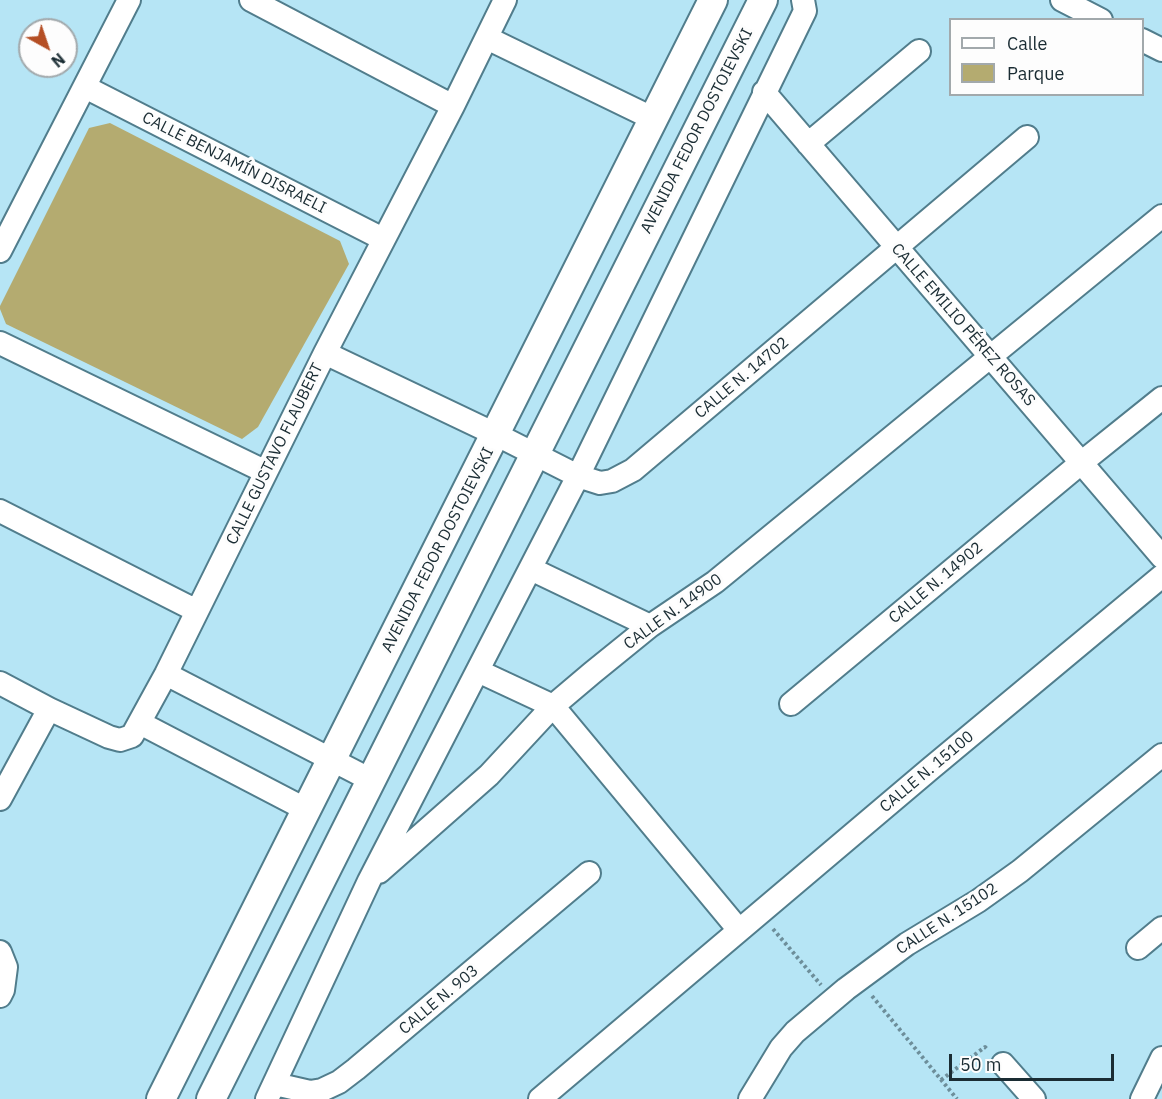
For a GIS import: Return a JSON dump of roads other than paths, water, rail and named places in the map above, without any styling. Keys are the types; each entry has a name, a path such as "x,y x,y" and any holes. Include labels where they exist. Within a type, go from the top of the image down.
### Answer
{"main road":[{"name":"AVENIDA FEDOR DOSTOIEVSKI","path":"162,1099 713,0"},
{"name":"AVENIDA FEDOR DOSTOIEVSKI","path":"211,1099 763,0"}],"street":[{"path":"0,251 129,0"},
{"path":"251,0 453,106"},
{"name":"CALLE GUSTAVO FLAUBERT","path":"0,683 49,710 109,737 120,740 132,736 166,674 325,353 453,106 505,0"},
{"path":"271,1091 369,881 578,476 805,11 803,0"},
{"path":"1062,0 1097,18"},
{"path":"487,38 654,119"},
{"path":"1144,41 1162,50"},
{"path":"808,144 919,51"},
{"name":"CALLE BENJAMÍN DISRAELI","path":"85,87 383,239"},
{"name":"CALLE EMILIO PÉREZ ROSAS","path":"764,92 1162,557"},
{"name":"CALLE N. 14702","path":"325,353 578,476 600,483 612,481 633,470 1027,137"},
{"name":"CALLE N. 14900","path":"369,881 489,775 553,706 651,626 715,582 1162,216"},
{"path":"0,343 266,472"},
{"name":"CALLE N. 14902","path":"791,704 1162,398"},
{"path":"0,511 197,611"},
{"path":"531,569 651,626"},
{"name":"CALLE N. 15100","path":"540,1099 1162,576"},
{"path":"478,671 553,706 739,930"},
{"path":"166,674 371,780"},
{"path":"0,800 49,710"},
{"path":"140,723 307,810"},
{"name":"CALLE N. 15102","path":"750,1099 781,1048 795,1032 834,999 907,944 978,901 1020,871 1162,755"},
{"name":"CALLE N. 903","path":"271,1091 310,1092 322,1090 339,1082 589,873"},
{"path":"1138,948 1162,928"},
{"path":"0,952 6,968 0,996"},
{"path":"1142,1099 1162,1058"},
{"path":"1003,1064 1034,1099"}]}
